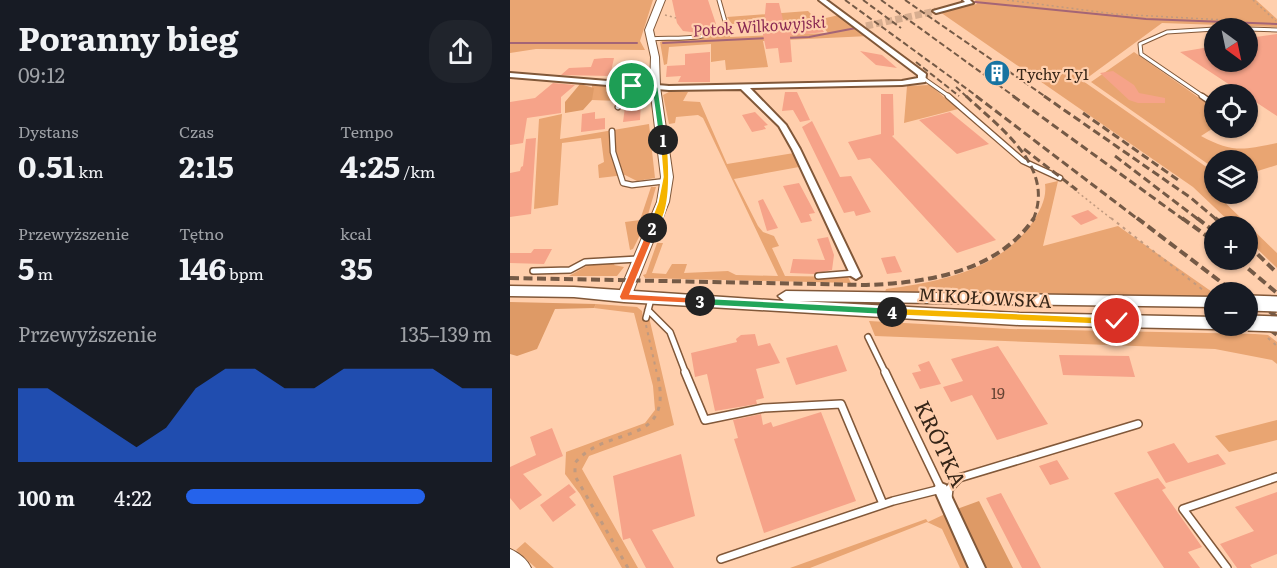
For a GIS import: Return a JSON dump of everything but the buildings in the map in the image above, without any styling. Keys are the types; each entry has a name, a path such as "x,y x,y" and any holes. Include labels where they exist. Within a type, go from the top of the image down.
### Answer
{"main road":[{"name":"MIKOŁOWSKA","path":"510,291 816,297 1204,299"},
{"name":"MIKOŁOWSKA","path":"626,294 650,304 1019,319 1204,323"},
{"path":"1258,303 1277,304"},
{"path":"1258,323 1277,324"}],"street":[{"path":"822,0 863,26 923,78"},
{"path":"936,11 970,3 966,0"},
{"path":"626,294 663,202 666,181 665,154 655,87 656,63 649,30 658,2"},
{"path":"510,75 655,87 902,83 923,78"},
{"path":"744,87 782,125 796,149 856,274"},
{"name":"KRÓTKA","path":"944,496 977,568"},
{"path":"510,558 521,568"}],"lane":[{"path":"651,39 705,35 720,31 726,25 719,0"},
{"path":"1204,29 1176,30 1151,36 1140,44 1141,54 1204,97"},
{"path":"1258,29 1277,30"},
{"path":"923,78 940,89 1023,161 1060,178"},
{"path":"618,107 632,86"},
{"path":"612,131 613,152 623,183 632,185 666,181"},
{"path":"533,271 570,270 585,262 640,259"},
{"path":"819,276 856,274"},
{"path":"646,318 650,304"},
{"path":"650,304 672,334 696,407 705,420 764,408 841,404 883,504"},
{"name":"KRÓTKA","path":"868,337 944,496"},
{"path":"721,559 883,504 944,496 959,478 1138,424"},
{"path":"1227,568 1184,509 1277,477"}],"path":[{"path":"1007,0 1056,9 1145,18 1204,19"},
{"path":"1253,0 1277,21"},
{"path":"1265,21 1277,21"},
{"path":"1060,178 1204,295"},
{"path":"628,568 575,476 575,463 586,451 646,427 656,419 660,407 659,390 646,333 646,318"}],"shaded area":[{"path":"510,0 653,0 640,41 645,50 536,49 510,53"},
{"path":"975,0 1256,0 1277,19 1277,27 1258,26 1258,18 1204,18 1204,24 1162,23 1083,81 1204,165 1204,197 1193,187 940,12 977,4"},
{"path":"808,11 817,20 839,15 869,36 763,41 768,67 726,70 725,60 711,62 711,44 669,47 667,64 664,65 660,42 665,40 717,35 731,30 730,37 828,33 818,21 732,24 727,17"},
{"path":"1134,52 1204,101 1204,134 1201,136 1221,145 1238,149 1277,143 1277,165 1258,171 1258,150 1204,150 1204,161 1091,82"},
{"path":"580,84 594,88 592,100 583,110 565,113 565,102"},
{"path":"592,85 627,88 618,101 592,100"},
{"path":"930,85 958,109 904,123 907,86"},
{"path":"671,91 688,92 683,101 700,102 727,164 794,153 799,167 734,179 758,226 763,232 774,236 779,246 772,248 785,276 848,277 851,283 645,278 643,275 646,274 657,243 663,243 652,273 666,274 672,264 687,264 684,273 728,271 736,275 778,276 703,118 698,115 676,117 675,123 669,124 663,95"},
{"path":"562,114 560,139 649,124 655,178 637,181 625,175 599,178 598,165 604,162 601,138 562,143 558,205 534,209 539,119"},
{"path":"1058,181 1043,246 1118,226 1204,286 1204,297 885,292 886,289 927,282 967,271 1003,252 1032,223 1044,199 1045,184"},
{"path":"651,187 656,187 645,225 633,249 630,250 625,222 640,220"},
{"path":"1211,204 1226,204 1239,216 1223,216"},
{"path":"1258,235 1277,253 1277,268 1258,250"},
{"path":"615,263 614,265 624,267 617,276 569,276 590,264"},
{"path":"510,302 596,304 594,308 555,309 537,349 517,356 510,354"},
{"path":"596,304 637,307 642,311 643,319 649,317 674,425 589,456 582,469 638,568 622,568 580,494 565,474 566,452 645,423 655,410 653,386 634,313 594,308"},
{"path":"869,321 1010,329 1204,333 1204,336 1258,334 1268,335 1277,342 1277,364 1272,360 1215,349 875,336"},
{"path":"1277,420 1277,440 1229,452 1215,436"},
{"path":"979,501 1013,568 984,568 957,509"},
{"path":"945,514 970,568 960,568 942,529 927,522 810,568 790,568 926,519 928,522"},
{"path":"525,542 554,568 536,568 516,550"}],"waterway":[{"name":"Potok Wilkowyjski","path":"975,2 1146,19 1277,24"},
{"name":"Potok Wilkowyjski","path":"786,38 809,37 856,28"},
{"name":"Potok Wilkowyjski","path":"663,43 767,38"},
{"name":"Potok Wilkowyjski","path":"510,43 637,43"}],"tunnel":[{"path":"866,26 936,11"}],"railway":[{"path":"845,0 978,97"},
{"path":"863,0 901,28"},
{"path":"881,0 1015,97"},
{"path":"905,0 1046,97"},
{"path":"916,62 959,96"},
{"path":"956,87 967,97"},
{"path":"966,96 1008,135 1031,166 1037,183 1038,201 1033,219"},
{"path":"976,96 1139,220"},
{"path":"1013,96 1184,220"},
{"path":"1044,96 1191,198 1212,216"},
{"path":"1083,113 1181,182"},
{"path":"1024,149 1077,190"},
{"path":"1115,156 1199,220"},
{"path":"1137,218 1221,282"},
{"path":"1182,218 1204,234"},
{"path":"1197,218 1204,223"},
{"path":"510,278 889,284 936,277 981,262 1001,251 1019,236 1033,219"},
{"path":"1258,255 1277,273"},
{"path":"1250,270 1277,293"},
{"path":"1258,303 1277,317"},
{"path":"1258,321 1277,335"}],"place":[{"name":"Tychy Ty1","path":"997,73"}],"route":[{"path":"632,86 655,87 667,177 663,202 624,297 1019,319 1117,321"}]}
